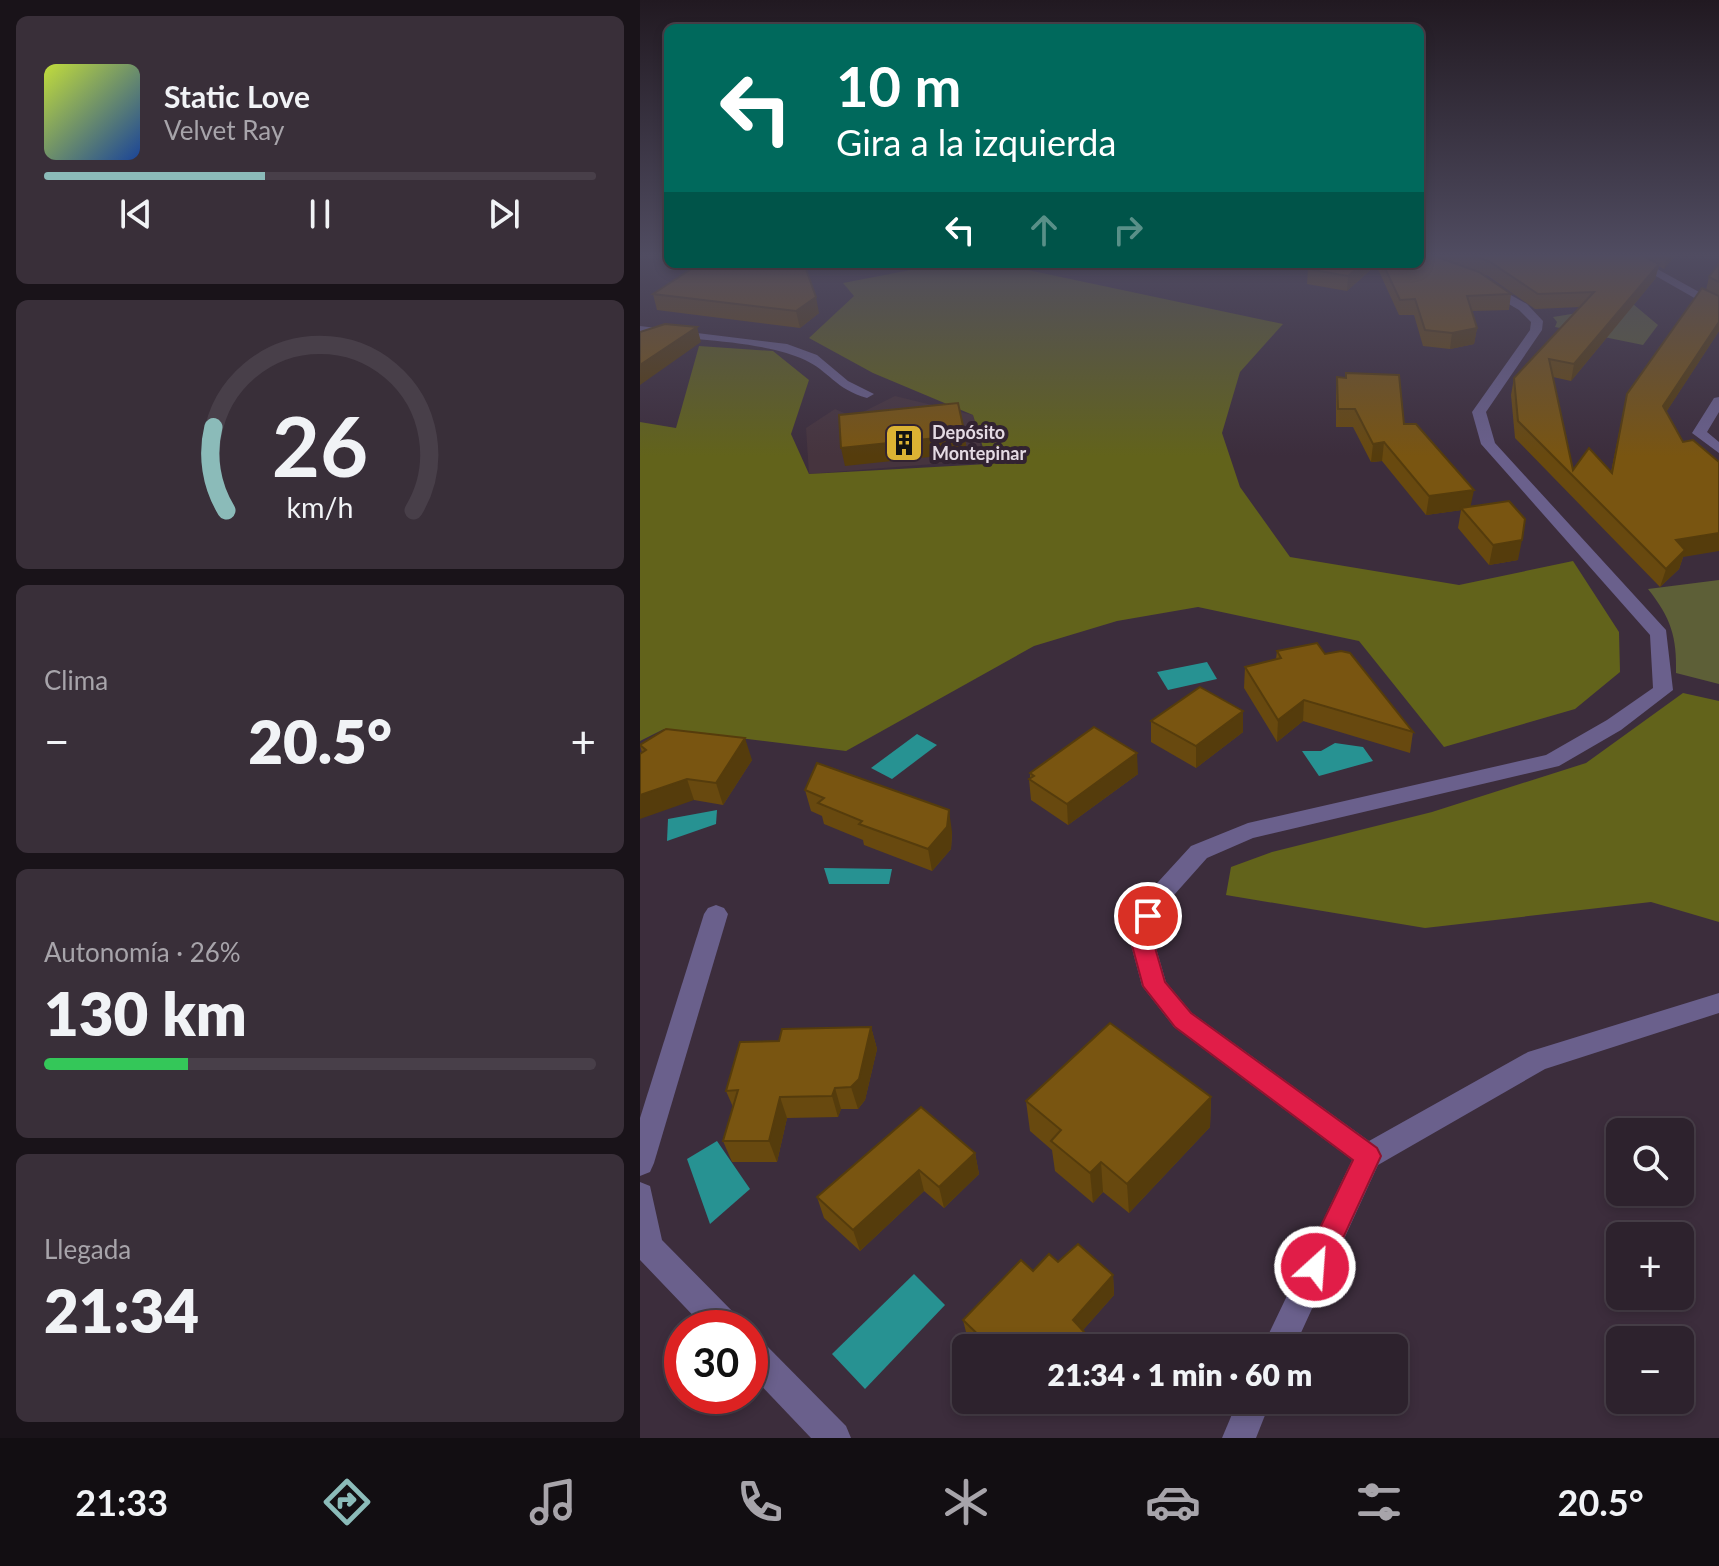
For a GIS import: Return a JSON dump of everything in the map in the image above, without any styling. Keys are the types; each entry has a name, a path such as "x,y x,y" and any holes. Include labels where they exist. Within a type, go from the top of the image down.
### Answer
{"street":[{"path":"1368,1156 1183,1020 1155,986 1140,934 1156,899 1199,852 1248,831 1552,761 1614,725 1663,690 1659,634 1488,444 1479,412 1536,330 1537,322"},
{"path":"640,330 782,347 812,358 843,384 867,394"},
{"path":"1719,401 1699,433 1719,449"},
{"path":"640,1163 716,914"},
{"path":"1285,1334 1368,1156 1537,1060 1719,1003"},
{"path":"640,1196 648,1247 709,1310"},
{"path":"768,1370 834,1438"},
{"path":"1239,1438 1249,1414"}],"shaded area":[{"path":"826,322 1283,324 1240,372 1222,433 1240,487 1290,557 1459,585 1573,561 1619,632 1620,672 1575,709 1444,747 1359,641 1198,607 1117,621 1034,646 846,751 664,729 640,741 640,422 676,428 699,346 773,351 809,380 791,434 809,474 988,464 973,415 873,373 809,338"},
{"path":"1557,322 1655,322 1658,325 1643,345 1555,327"},
{"path":"895,396 973,415 984,460 809,474 806,428 835,409 853,417"},
{"path":"1719,580 1719,684 1676,673 1671,628 1648,589"},
{"path":"1207,662 1217,679 1168,690 1157,672"},
{"path":"1683,693 1719,701 1719,922 1651,902 1425,928 1226,895 1231,867 1272,852 1432,812 1586,763"},
{"path":"917,734 937,745 892,779 871,768"},
{"path":"1335,743 1363,747 1373,761 1319,776 1302,751 1321,751"},
{"path":"717,810 716,824 667,841 668,819"},
{"path":"824,868 892,869 889,884 829,884"},
{"path":"717,1141 750,1189 710,1224 687,1159"},
{"path":"914,1274 945,1305 865,1389 832,1354"}],"building":[{"path":"1422,322 1475,322 1477,328 1452,333 1425,330"},
{"path":"1566,322 1610,322 1574,364 1549,359 1573,470 1589,448 1612,473 1627,394 1678,322 1719,322 1663,406 1683,442 1693,440 1719,462 1719,533 1676,540 1685,550 1666,569 1518,421 1514,378"},
{"path":"665,324 697,327 640,365 640,332"},
{"path":"1346,373 1399,375 1404,424 1416,424 1474,490 1429,496 1384,442 1373,444 1355,409 1338,409 1337,377 1346,378"},
{"path":"958,403 965,435 841,448 839,415"},
{"path":"1509,501 1525,519 1522,540 1493,545 1461,508"},
{"path":"1317,643 1325,654 1350,653 1413,732 1304,700 1278,720 1245,667 1281,658 1277,651"},
{"path":"1200,687 1243,711 1196,746 1151,721"},
{"path":"1094,727 1137,753 1067,804 1029,779 1034,776 1030,773"},
{"path":"666,729 745,738 716,783 687,779 640,795 640,754 646,750 640,745"},
{"path":"817,763 949,810 947,827 928,849 859,824 862,821 818,803 824,798 805,790"},
{"path":"1110,1023 1211,1097 1127,1184 1101,1162 1090,1173 1051,1141 1061,1130 1026,1101"},
{"path":"871,1027 859,1079 851,1087 835,1088 832,1096 780,1097 769,1141 723,1141 738,1090 726,1091 740,1042 779,1041 782,1029"},
{"path":"921,1107 975,1153 939,1187 919,1170 853,1230 817,1197"},
{"path":"1078,1244 1113,1275 1073,1320 1086,1334 978,1334 963,1320 1021,1260 1033,1271 1049,1254 1058,1262"}],"place":[{"name":"Depósito Montepinar","path":"904,443"}],"route":[{"path":"1148,916 1140,934 1155,986 1183,1020 1368,1156 1315,1267"}]}
